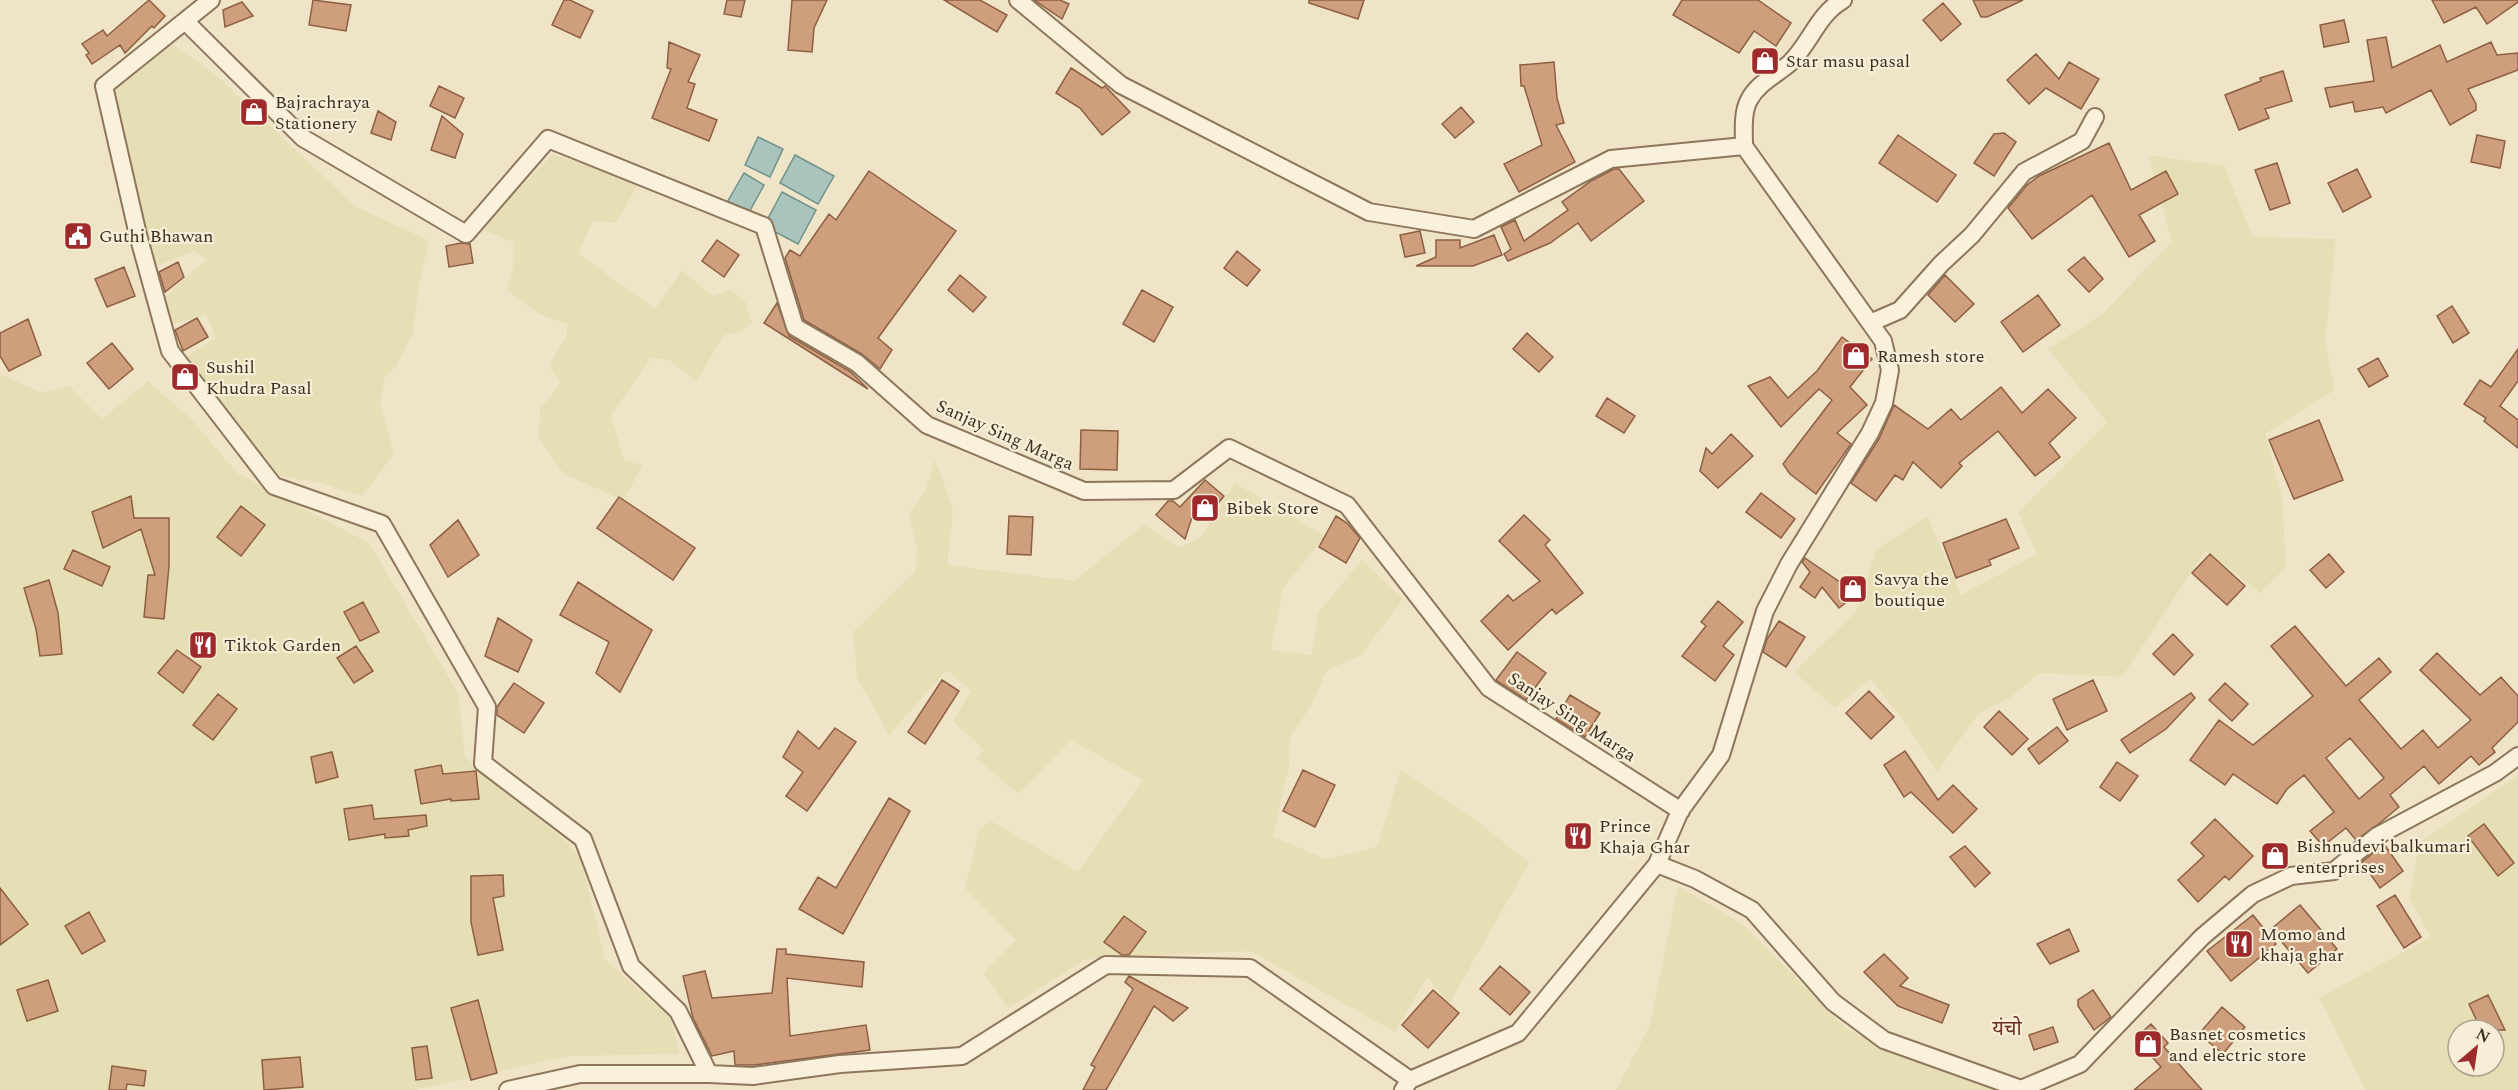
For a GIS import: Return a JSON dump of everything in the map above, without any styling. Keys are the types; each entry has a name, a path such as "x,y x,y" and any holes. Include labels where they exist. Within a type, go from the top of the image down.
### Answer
{"street":[{"path":"211,0 104,86 138,235 170,351 274,486 382,524 487,706 483,763 583,839 631,966 678,1011 709,1074"},
{"path":"1018,0 1121,85 1369,212 1474,229 1611,159 1744,146"},
{"path":"508,1090 580,1074 753,1076 840,1064 962,1056 1106,965 1250,968 1406,1085 1518,1034 1657,864 1682,811 1721,755 1765,611 1784,573 1870,433 1884,403 1890,370 1883,341 1744,146 1744,120 1748,101 1764,82 1790,63 1828,8 1844,0"},
{"name":"Sanjay Sing Marga","path":"185,21 303,138 466,234 548,139 764,226 795,327 856,363 927,425 1084,491 1174,490 1229,448 1347,505 1490,688 1682,811"},
{"path":"1870,323 1900,310 1941,264 1972,235 2024,172 2082,141 2095,117"},
{"path":"1657,864 1695,879 1752,910 1833,1002 1884,1040 2021,1089 2080,1064 2202,937 2253,894 2291,876 2334,871 2378,836 2495,773 2518,756"}],"shaded area":[{"path":"171,43 217,76 355,206 429,241 419,283 413,332 397,365 385,377 380,403 394,454 362,496 321,483 280,476 183,359 216,338 206,315 169,325 163,299 206,259 194,251 149,269 111,91"},
{"path":"553,154 638,184 616,223 593,221 578,253 655,309 682,270 713,296 731,290 745,301 752,322 741,331 724,335 696,382 669,360 651,358 611,415 624,460 643,465 623,500 564,474 539,439 540,409 560,383 549,365 567,336 567,324 539,314 507,290 513,267 514,242 480,229"},
{"path":"2148,155 2224,166 2253,237 2336,239 2325,342 2335,390 2265,434 2282,497 2286,567 2260,593 2206,550 2122,677 2040,673 2011,697 1978,714 1937,772 1907,725 1870,678 1835,708 1794,672 1856,612 1876,550 1927,516 1961,595 2037,554 2018,513 2107,422 2048,349 2101,315 2172,242"},
{"path":"0,374 42,393 69,386 102,419 148,381 193,421 237,473 369,543 458,693 465,757 569,844 582,862 605,959 670,1018 680,1054 568,1056 415,1090 0,1090"},
{"path":"935,460 953,510 947,565 1074,581 1145,524 1179,548 1202,536 1235,483 1325,536 1283,588 1271,650 1312,655 1318,613 1362,560 1403,599 1360,656 1327,670 1312,704 1290,737 1289,766 1273,837 1326,859 1377,847 1401,770 1476,820 1529,863 1449,1004 1427,977 1395,1032 1250,951 1086,959 1008,1008 984,973 1016,940 965,888 979,830 991,821 1078,872 1143,780 1071,740 1018,794 976,758 984,750 953,721 971,691 947,670 889,735 857,677 853,632 915,572 917,547 909,514 926,489"},
{"path":"2518,775 2518,1090 2365,1090 2319,998 2431,937 2409,898 2420,842"},
{"path":"1678,886 1742,924 1847,1029 1886,1049 1997,1090 1616,1090 1650,1025"}],"water":[{"path":"758,137 783,149 770,177 745,165"},
{"path":"795,155 834,176 818,204 780,183"},
{"path":"744,173 764,185 746,218 725,206"},
{"path":"782,192 816,210 798,244 764,226"}],"building":[{"path":"149,0 165,16 125,53 120,45 92,64 86,55 89,53 82,44 103,30 107,36"},
{"path":"313,0 351,5 346,31 309,25"},
{"path":"564,0 570,0 593,11 580,38 552,25"},
{"path":"727,0 745,0 741,17 724,14"},
{"path":"792,0 827,0 814,28 812,52 788,50"},
{"path":"944,0 980,0 1007,15 997,32"},
{"path":"1034,0 1060,0 1069,4 1062,19"},
{"path":"1309,0 1364,0 1358,19 1309,3"},
{"path":"1682,0 1758,0 1791,23 1776,46 1754,31 1739,53 1673,15"},
{"path":"1973,0 2023,0 1987,17 1981,17"},
{"path":"2432,0 2518,0 2518,2 2487,24 2476,7 2444,23"},
{"path":"242,2 253,16 225,27 223,10"},
{"path":"1943,3 1961,24 1941,41 1923,20"},
{"path":"2344,20 2349,42 2324,47 2320,25"},
{"path":"2386,37 2392,68 2440,45 2447,62 2491,42 2497,55 2518,53 2518,70 2468,89 2476,104 2476,110 2450,125 2431,90 2386,113 2383,107 2355,112 2353,102 2330,107 2325,88 2374,81 2367,40"},
{"path":"669,42 700,55 688,82 695,84 687,108 717,120 709,141 652,118 671,69 667,68"},
{"path":"2036,54 2059,79 2069,62 2099,79 2081,109 2046,88 2029,104 2007,80"},
{"path":"1554,62 1557,98 1564,123 1556,125 1575,162 1519,192 1504,164 1542,145 1524,86 1521,86 1520,65"},
{"path":"1071,68 1102,88 1105,86 1130,112 1102,135 1080,108 1056,93"},
{"path":"2283,71 2292,101 2265,109 2269,118 2239,130 2225,95 2261,81 2260,78"},
{"path":"439,86 464,98 455,118 430,106"},
{"path":"1461,107 1474,122 1455,138 1442,124"},
{"path":"378,111 396,122 391,140 371,133"},
{"path":"442,116 463,134 455,158 431,150"},
{"path":"2004,133 2016,142 1994,176 1974,163 1994,134"},
{"path":"1898,135 1956,175 1937,202 1879,163"},
{"path":"2477,135 2505,141 2500,168 2471,162"},
{"path":"2109,143 2131,190 2166,171 2178,194 2139,215 2155,241 2129,257 2092,195 2032,239 2008,208 2027,185 2039,176"},
{"path":"2277,163 2290,203 2270,210 2255,170"},
{"path":"1614,169 1619,169 1644,201 1591,241 1578,223 1550,243 1508,261 1504,254 1511,249 1501,227 1515,220 1524,241 1568,210 1562,202 1591,181"},
{"path":"2357,169 2371,197 2343,212 2328,183"},
{"path":"869,171 956,231 878,338 892,350 880,369 862,354 804,320 785,258 790,250 800,256 829,214 836,220"},
{"path":"1420,231 1425,253 1405,257 1400,235"},
{"path":"1494,235 1502,255 1473,266 1416,266 1436,257 1436,240 1460,240 1460,248"},
{"path":"717,240 739,255 724,277 702,261"},
{"path":"470,244 473,263 449,267 446,246"},
{"path":"1237,251 1260,270 1247,286 1224,268"},
{"path":"2084,257 2103,279 2089,292 2068,270"},
{"path":"178,262 184,277 165,292 159,272"},
{"path":"124,267 135,296 107,307 95,279"},
{"path":"960,275 986,297 973,312 948,290"},
{"path":"1945,275 1974,304 1955,322 1928,295"},
{"path":"1142,290 1173,307 1154,342 1123,324"},
{"path":"2038,295 2060,325 2023,352 2001,322"},
{"path":"777,303 789,336 851,372 868,389 764,323"},
{"path":"2452,306 2469,333 2453,343 2437,316"},
{"path":"197,318 208,337 183,351 175,330"},
{"path":"28,319 41,355 9,371 0,356 0,333"},
{"path":"1527,333 1553,357 1539,372 1513,349"},
{"path":"1842,337 1872,359 1850,387 1867,405 1837,433 1851,444 1816,494 1790,474 1783,464 1832,400 1819,389 1781,427 1748,386 1770,377 1788,398 1817,371"},
{"path":"112,343 133,369 109,389 87,363"},
{"path":"2518,349 2518,381 2500,406 2518,420 2518,448 2484,421 2486,418 2464,404 2480,380 2491,387"},
{"path":"2378,358 2388,376 2369,387 2358,369"},
{"path":"2001,387 2022,413 2048,389 2076,418 2049,443 2060,457 2035,476 1998,431 1959,463 1962,466 1941,488 1913,462 1903,480 1895,475 1876,501 1851,483 1879,439 1894,405 1928,429 1951,409 1961,420"},
{"path":"1607,398 1635,416 1624,433 1596,416"},
{"path":"2319,420 2343,480 2294,499 2269,440"},
{"path":"1081,430 1118,431 1117,470 1080,469"},
{"path":"1731,434 1753,456 1718,488 1700,471 1706,448 1712,454"},
{"path":"1205,480 1224,496 1205,520 1194,511 1185,539 1156,515 1168,501 1173,501 1180,507"},
{"path":"1761,493 1795,519 1781,538 1746,512"},
{"path":"131,496 134,518 169,518 169,566 164,619 144,617 148,575 155,575 141,529 103,548 92,512"},
{"path":"619,497 695,548 673,580 597,528"},
{"path":"241,506 265,525 241,556 217,537"},
{"path":"1524,515 1550,540 1545,545 1583,593 1556,614 1552,609 1508,650 1481,621 1508,595 1513,601 1540,581 1499,541"},
{"path":"1009,516 1033,517 1031,555 1007,554"},
{"path":"1336,516 1347,523 1360,538 1346,563 1319,547"},
{"path":"2006,519 2019,548 1989,560 1991,565 1956,578 1943,543"},
{"path":"458,520 479,555 448,577 430,545"},
{"path":"73,550 110,567 102,586 64,569"},
{"path":"2210,554 2245,586 2227,605 2192,573"},
{"path":"2329,554 2344,572 2326,588 2310,570"},
{"path":"1805,558 1840,582 1846,578 1858,593 1839,608 1822,587 1815,598 1800,587 1810,572 1802,562"},
{"path":"49,580 58,613 62,654 40,656 36,629 24,588"},
{"path":"578,582 652,630 620,692 596,673 609,642 560,615"},
{"path":"1718,601 1743,622 1723,646 1734,655 1715,681 1682,656 1706,626 1701,622"},
{"path":"363,602 379,632 360,641 344,612"},
{"path":"498,618 532,640 518,672 485,656"},
{"path":"1779,621 1805,637 1786,667 1763,652 1767,639"},
{"path":"2295,626 2346,686 2379,658 2391,672 2359,700 2401,749 2423,730 2438,748 2471,720 2420,670 2437,653 2480,695 2501,677 2518,696 2518,722 2492,748 2495,752 2479,765 2471,756 2439,784 2424,766 2390,795 2399,807 2381,822 2356,840 2346,828 2323,846 2310,831 2334,812 2304,775 2287,789 2277,804 2233,774 2225,785 2190,760 2219,720 2253,745 2313,696 2271,646","holes":["2350,738 2384,778 2359,799 2326,758"]},
{"path":"2173,634 2193,655 2174,675 2153,654"},
{"path":"356,646 373,671 354,683 337,658"},
{"path":"177,650 201,667 183,693 158,673"},
{"path":"1517,652 1546,673 1526,700 1496,680"},
{"path":"942,680 959,691 925,744 908,732"},
{"path":"2093,680 2107,711 2067,730 2053,699"},
{"path":"514,683 544,703 524,733 497,715 497,707"},
{"path":"2225,683 2248,704 2232,721 2209,700"},
{"path":"1869,691 1894,717 1871,739 1846,713"},
{"path":"2191,693 2195,698 2166,729 2130,753 2121,740"},
{"path":"218,694 237,709 213,740 193,725"},
{"path":"1570,695 1600,713 1585,737 1556,719"},
{"path":"1999,711 2028,739 2012,755 1984,727"},
{"path":"2057,727 2068,741 2039,764 2028,749"},
{"path":"835,728 856,742 807,811 786,796 803,772 783,757 798,731 819,749"},
{"path":"1905,751 1938,800 1953,785 1977,809 1953,833 1911,792 1904,797 1884,765"},
{"path":"332,752 338,777 316,783 311,757"},
{"path":"2117,762 2138,776 2120,801 2100,787"},
{"path":"441,765 443,774 476,771 479,799 451,801 451,799 421,804 415,770"},
{"path":"1303,770 1335,785 1315,827 1283,811"},
{"path":"889,798 910,811 843,934 799,909 818,877 836,888"},
{"path":"372,805 374,819 426,815 427,826 408,830 409,836 385,838 385,834 349,840 344,809"},
{"path":"2215,819 2253,856 2229,880 2225,876 2198,902 2178,880 2204,856 2191,843"},
{"path":"2484,824 2514,863 2498,876 2468,836"},
{"path":"2384,844 2403,871 2380,888 2362,862"},
{"path":"1965,846 1990,873 1975,887 1950,857"},
{"path":"503,875 504,896 493,898 503,950 478,955 471,922 471,876"},
{"path":"0,888 28,924 0,945"},
{"path":"2395,895 2421,937 2404,948 2377,906"},
{"path":"2300,905 2337,949 2308,973 2271,929"},
{"path":"89,912 105,941 82,954 65,926"},
{"path":"2253,915 2276,944 2231,981 2207,951"},
{"path":"1124,916 1146,932 1129,955 1122,955 1104,942"},
{"path":"2069,929 2079,951 2050,964 2037,944"},
{"path":"777,949 786,949 786,954 864,962 862,987 787,978 790,1036 866,1025 870,1050 754,1065 735,1065 734,1051 712,1056 693,1018 683,976 705,971 712,998 772,993"},
{"path":"1884,954 1908,978 1900,986 1949,1005 1942,1023 1898,1006 1864,972"},
{"path":"1500,966 1530,992 1510,1015 1480,989"},
{"path":"1129,976 1188,1008 1173,1021 1154,1006 1106,1090 1083,1090 1095,1067 1091,1065 1133,989 1125,982"},
{"path":"48,980 58,1011 27,1021 17,990"},
{"path":"1433,990 1459,1013 1428,1048 1402,1025"},
{"path":"2093,990 2111,1017 2094,1030 2078,1006 2078,1000"},
{"path":"2488,995 2499,1018 2475,1018 2469,1004"},
{"path":"478,1000 497,1073 471,1080 451,1008"},
{"path":"2222,1007 2245,1027 2223,1054 2199,1034"},
{"path":"2151,1024 2168,1043 2164,1047 2202,1090 2134,1090 2161,1067 2135,1038"},
{"path":"2053,1027 2058,1042 2034,1050 2029,1035"},
{"path":"427,1046 432,1078 416,1080 412,1048"},
{"path":"300,1057 303,1087 264,1090 262,1060"},
{"path":"112,1066 146,1071 144,1086 127,1084 126,1090 109,1090"}],"place":[{"name":"Star masu pasal","path":"1765,61"},
{"name":"Bajrachraya Stationery","path":"254,112"},
{"name":"Guthi Bhawan","path":"78,236"},
{"name":"Ramesh store","path":"1856,356"},
{"name":"Sushil Khudra Pasal","path":"185,377"},
{"name":"Bibek Store","path":"1205,508"},
{"name":"Savya the boutique","path":"1853,589"},
{"name":"Tiktok Garden","path":"203,645"},
{"name":"Prince Khaja Ghar","path":"1578,836"},
{"name":"Bishnudevi balkumari enterprises","path":"2275,856"},
{"name":"Momo and khaja ghar","path":"2239,944"},
{"name":"Basnet cosmetics and electric store","path":"2148,1044"}],"district":[{"name":"यंचो","path":"2007,1029"}]}
